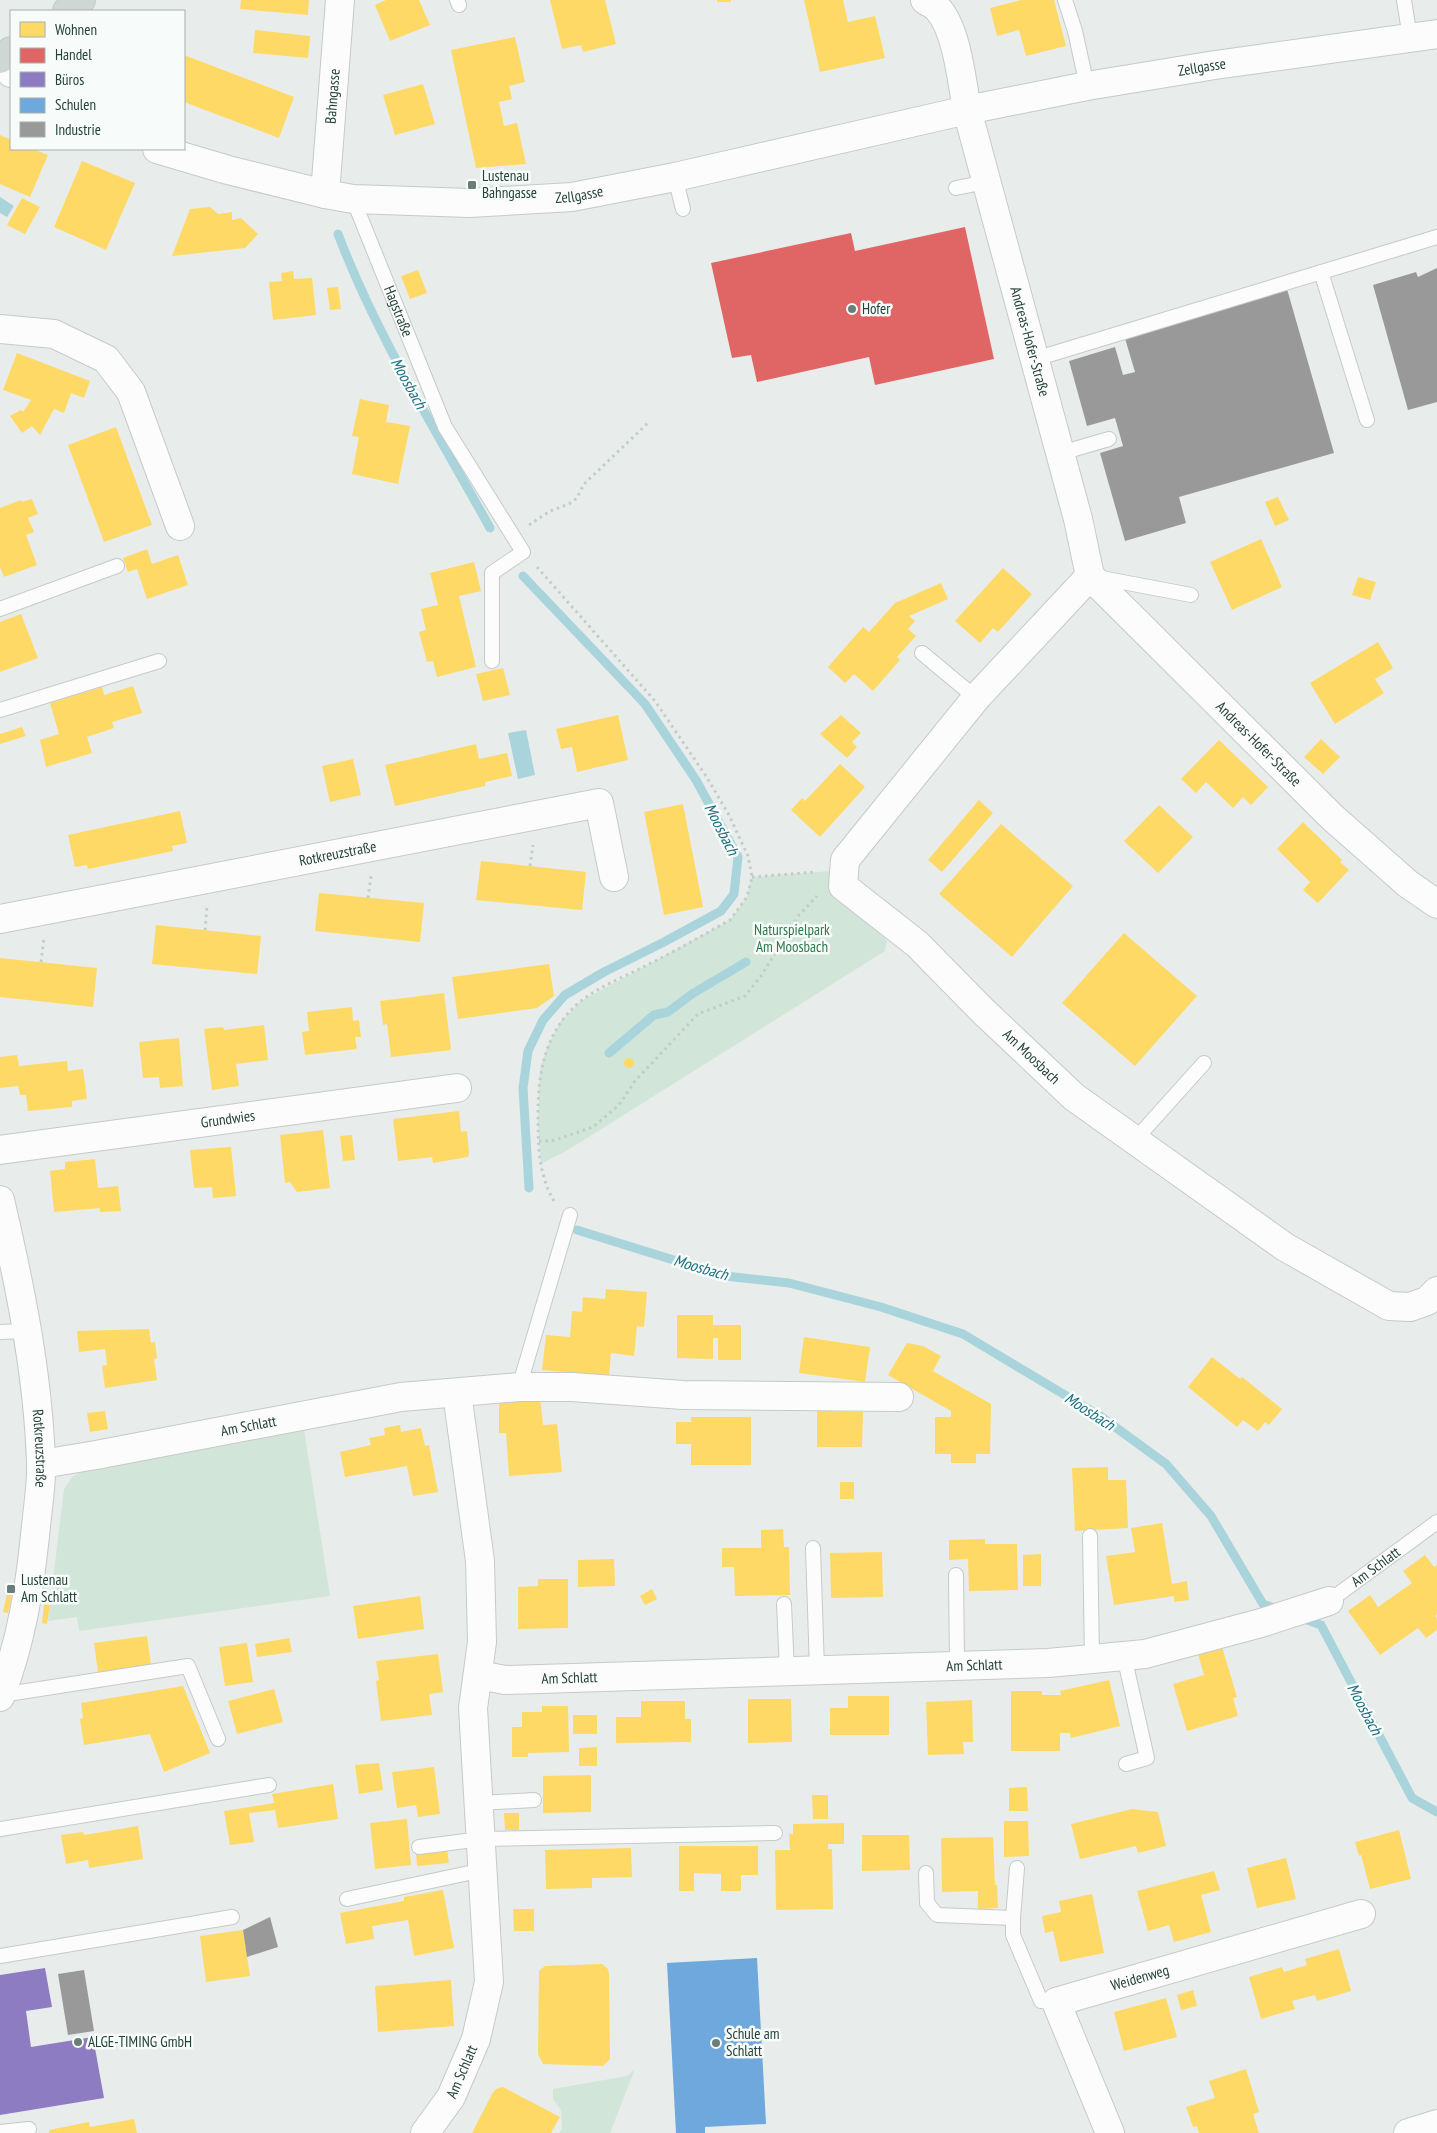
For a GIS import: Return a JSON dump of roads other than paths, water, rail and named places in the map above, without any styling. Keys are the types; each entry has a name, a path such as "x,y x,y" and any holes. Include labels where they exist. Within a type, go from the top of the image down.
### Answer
{"main road":[{"path":"67,10 81,0"}],"street":[{"name":"Bahngasse","path":"325,194 340,0"},
{"path":"926,0 938,9 950,31 956,49 967,110"},
{"name":"Zellgasse","path":"160,150 228,170 353,199 469,203 572,197 675,177 967,110 1087,86 1215,65 1437,34"},
{"path":"0,59 10,72"},
{"name":"Andreas-Hofer-Straße","path":"967,110 1078,519 1090,576 1332,817 1408,884 1437,904"},
{"path":"0,330 54,334 106,359 131,392 180,526"},
{"path":"976,698 1090,576"},
{"name":"Am Moosbach","path":"976,698 845,860 844,878 917,944 984,1012 1074,1097 1285,1247 1389,1306 1410,1307 1427,1301 1437,1291"},
{"name":"Rotkreuzstraße","path":"0,919 599,803 614,878"},
{"name":"Grundwies","path":"0,1150 457,1088"},
{"name":"Rotkreuzstraße","path":"0,1200 14,1261 32,1361 42,1464 29,1592 18,1644 0,1696"},
{"name":"Am Schlatt","path":"42,1464 106,1454 401,1397 519,1387 572,1387 683,1395 899,1397"},
{"name":"Am Schlatt","path":"425,2133 452,2097 476,2039 489,1982 473,1708 482,1642 480,1561 457,1393"},
{"name":"Am Schlatt","path":"479,1675 505,1680 1048,1663 1146,1654 1261,1623 1329,1601"},
{"name":"Weidenweg","path":"1056,2002 1361,1914"},
{"path":"1056,2002 1110,2133"},
{"path":"1408,2133 1437,2124"}],"lane":[{"path":"1065,0 1075,32 1087,86"},
{"path":"1404,0 1410,38"},
{"path":"675,177 683,209"},
{"path":"956,188 986,182"},
{"name":"Hagstraße","path":"353,199 445,427 523,552 492,573 492,662"},
{"path":"1035,359 1437,237"},
{"path":"1321,272 1367,420"},
{"path":"1060,453 1109,439"},
{"path":"0,609 117,566"},
{"path":"1090,576 1191,595"},
{"path":"922,652 976,698"},
{"path":"0,710 159,662"},
{"path":"1134,1141 1204,1063"},
{"path":"519,1387 570,1215"},
{"path":"0,1332 27,1331"},
{"name":"Am Schlatt","path":"1329,1601 1437,1522"},
{"path":"1090,1536 1092,1659"},
{"path":"813,1548 817,1670"},
{"path":"956,1575 957,1666"},
{"path":"784,1604 787,1671"},
{"path":"1124,1656 1147,1758 1126,1764"},
{"path":"0,1696 188,1666 218,1740"},
{"path":"0,1829 269,1785"},
{"path":"480,1804 534,1800"},
{"path":"419,1847 482,1839 774,1833"},
{"path":"1017,1868 1013,1935 1041,2001 1056,2002"},
{"path":"347,1898 483,1870"},
{"path":"926,1873 927,1903 937,1915 1013,1918"},
{"path":"0,1956 232,1917"},
{"path":"0,2132 29,2129"}],"water":[{"path":"0,197 14,206 7,217 0,213"},
{"path":"526,730 535,775 518,779 508,733"}],"waterway":[{"name":"Moosbach","path":"338,234 389,347 490,528"},
{"name":"Moosbach","path":"523,576 645,704 696,780 738,857 734,894 721,911 604,972 565,995 543,1020 528,1051 523,1088 529,1188"},
{"path":"609,1053 654,1015 668,1012 692,994 746,962"},
{"name":"Moosbach","path":"577,1230 725,1276 789,1283 881,1307 963,1334 1100,1416 1166,1464 1211,1516 1263,1604 1280,1610"},
{"name":"Moosbach","path":"1299,1617 1321,1625 1412,1798 1437,1812"}],"place":[{"name":"Lustenau Bahngasse","path":"472,185"},
{"name":"Hofer","path":"852,309"},
{"name":"Lustenau Am Schlatt","path":"11,1589"},
{"name":"ALGE-TIMING GmbH","path":"78,2042"},
{"name":"Schule am Schlatt","path":"716,2043"}],"park label":[{"name":"Naturspielpark Am Moosbach","path":"792,938"}]}
